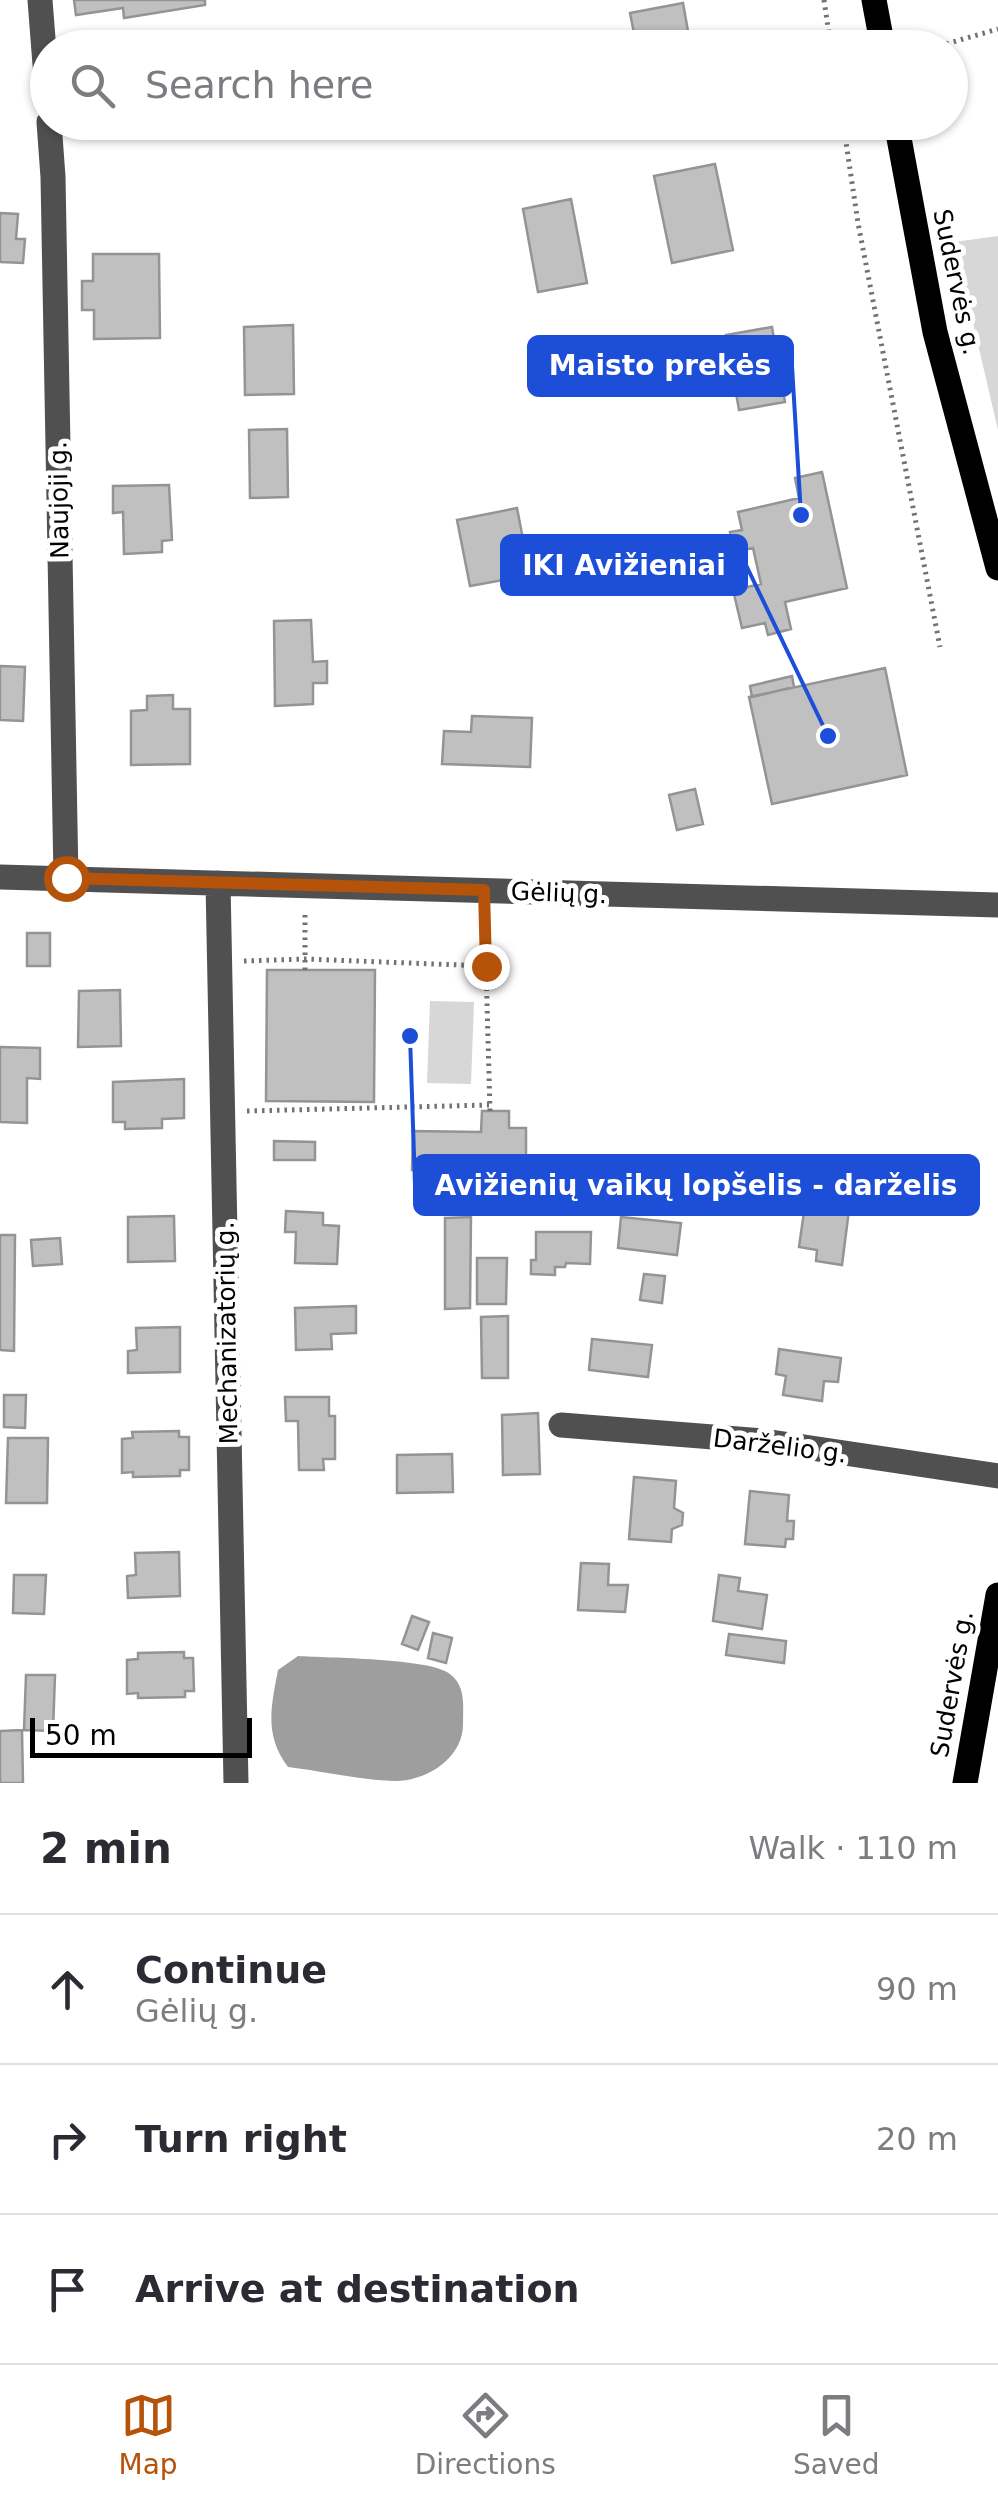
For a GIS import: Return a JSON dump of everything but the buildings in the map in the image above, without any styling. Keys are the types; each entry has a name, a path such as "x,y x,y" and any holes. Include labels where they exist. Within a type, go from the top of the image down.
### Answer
{"main road":[{"path":"874,0 880,30"},
{"name":"Sudervės g.","path":"899,140 936,332 998,568"},
{"name":"Sudervės g.","path":"964,1783 998,1595"}],"street":[{"path":"40,0 42,30"},
{"name":"Naujoji g.","path":"50,140 66,878"},
{"name":"Gėlių g.","path":"0,877 998,905"},
{"name":"Mechanizatorių g.","path":"218,883 236,1783"},
{"name":"Darželio g.","path":"561,1425 764,1441 998,1476"}],"path":[{"path":"824,0 828,30"},
{"path":"968,38 998,29"},
{"path":"846,140 940,647"},
{"path":"304,885 305,970"},
{"path":"246,1111 489,1108 484,890"},
{"path":"242,961 486,966"}],"shaded area":[{"path":"998,236 998,430 954,242"},
{"path":"430,1001 474,1002 471,1084 427,1083"},
{"path":"298,1656 401,1662 450,1674 459,1684 462,1697 462,1736 457,1747 441,1765 406,1780 367,1779 288,1767 275,1744 272,1709 278,1670"}],"place":[{"name":"Maisto prekės","path":"801,515"},
{"name":"IKI Avižieniai","path":"828,736"},
{"name":"Avižienių vaikų lopšelis - darželis","path":"410,1036"}],"route":[{"path":"66,878 484,890 486,966"}]}
